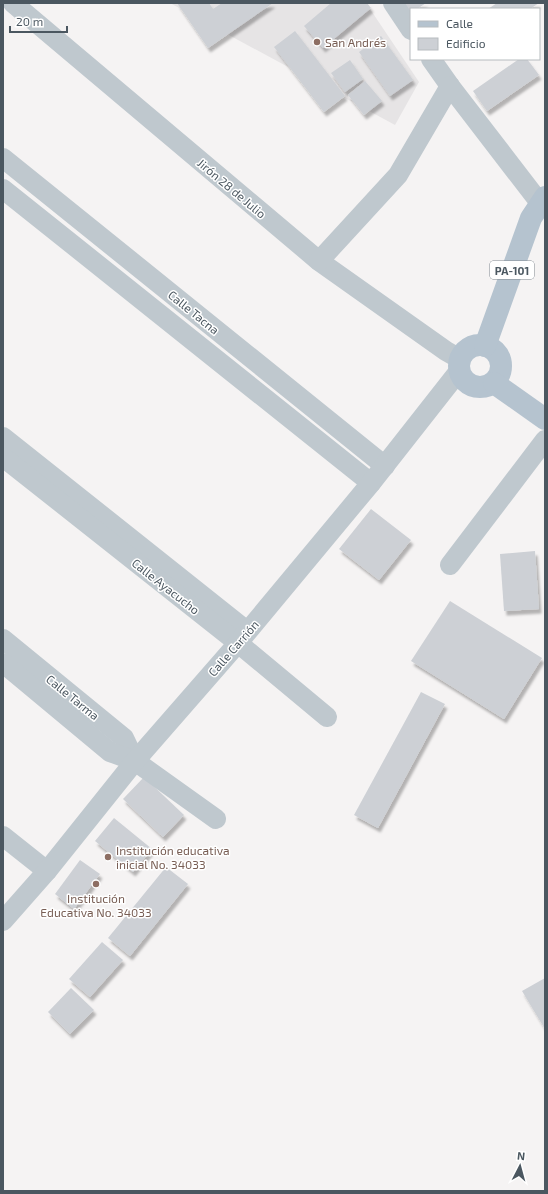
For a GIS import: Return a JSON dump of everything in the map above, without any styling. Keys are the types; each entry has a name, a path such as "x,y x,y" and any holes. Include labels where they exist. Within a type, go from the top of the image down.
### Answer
{"main road":[{"name":"PA-101","path":"485,346 531,218 543,200"},
{"path":"479,345 485,346 496,352 502,365 499,378 494,383 481,388 467,383 462,378 460,365 463,354 467,349 479,345"},
{"path":"494,383 545,419"}],"street":[{"name":"Jirón 28 de Julio","path":"13,3 319,261 446,351 460,365"},
{"path":"393,3 410,28"},
{"path":"432,60 450,86 543,200"},
{"path":"319,261 398,175 450,86"},
{"name":"Calle Tacna","path":"3,158 386,466"},
{"name":"Calle Tacna","path":"3,189 371,483"},
{"path":"80,250 97,234"},
{"name":"Calle Carrión","path":"3,921 47,871 135,761 386,466 460,365"},
{"name":"Calle Ayacucho","path":"3,437 74,503 242,637 327,717"},
{"path":"450,565 545,440"},
{"name":"Calle Ayacucho","path":"3,457 74,503"},
{"name":"Calle Tarma","path":"3,639 124,738 135,761"},
{"name":"Calle Tarma","path":"3,663 110,752 135,761 216,819"},
{"path":"3,836 47,871"}],"shaded area":[{"name":"San Andrés","path":"170,3 366,3 419,82 395,125"}],"building":[{"path":"177,3 209,3 213,9 222,3 273,3 208,48"},
{"path":"331,3 367,3 371,8 323,48 304,26"},
{"path":"401,3 426,3 418,8 410,8 410,12"},
{"path":"497,3 539,3 532,8 490,8"},
{"path":"295,31 345,96 324,112 274,47"},
{"path":"381,36 413,80 390,96 359,52"},
{"path":"350,60 363,79 345,92 331,73"},
{"path":"518,60 528,60 539,75 487,111 473,91"},
{"path":"365,81 382,101 364,115 348,95"},
{"path":"371,509 411,540 379,580 339,549"},
{"path":"535,551 539,609 504,611 500,554"},
{"path":"450,601 542,658 504,719 411,661"},
{"path":"421,692 445,704 378,828 354,815"},
{"path":"144,777 184,815 163,837 123,799"},
{"path":"114,818 152,849 133,872 95,841"},
{"path":"80,860 100,874 74,909 55,894"},
{"path":"166,867 188,884 130,956 108,938"},
{"path":"102,942 123,960 90,997 69,979"},
{"path":"545,978 545,1029 522,991"},
{"path":"71,988 94,1010 70,1034 48,1012"}],"place":[{"name":"San Andrés","path":"317,42"},
{"name":"Institución educativa inicial No. 34033","path":"108,857"},
{"name":"Institución Educativa No. 34033","path":"96,884"}]}
